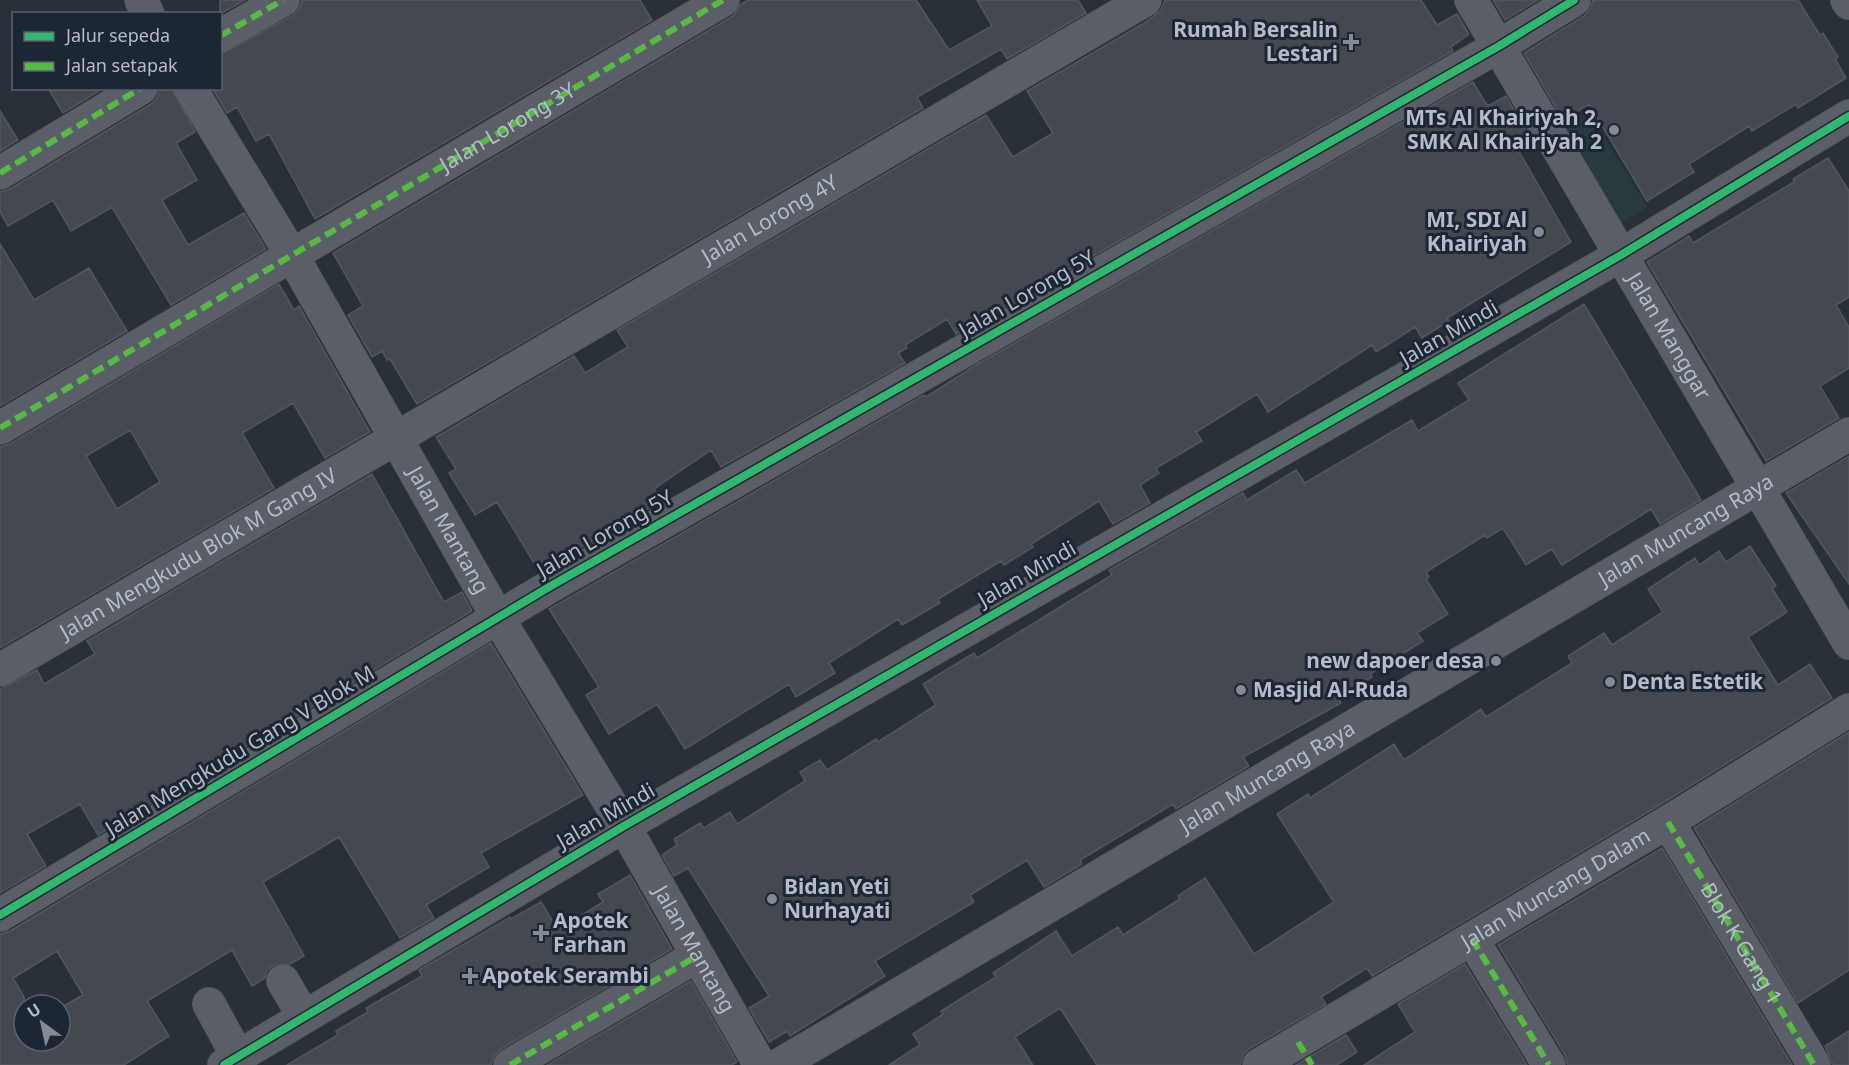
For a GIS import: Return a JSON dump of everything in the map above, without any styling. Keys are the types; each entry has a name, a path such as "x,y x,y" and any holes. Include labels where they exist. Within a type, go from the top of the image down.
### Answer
{"street":[{"path":"222,35 283,0"},
{"name":"Jalan Lorong 3Y","path":"0,428 293,257 723,0"},
{"name":"Jalan Lorong 4Y","path":"397,439 1145,0"},
{"name":"Jalan Manggar","path":"1471,0 1849,643"},
{"name":"Jalan Lorong 5Y","path":"498,618 1499,46 1574,0"},
{"path":"0,173 138,90"},
{"name":"Jalan Mantang","path":"191,90 293,257 498,618 624,826 760,1065"},
{"name":"Jalan Mindi","path":"231,1061 624,826 1622,255 1849,116"},
{"name":"Jalan Muncang Raya","path":"779,1065 1849,434"},
{"name":"Jalan Mengkudu Blok M Gang IV","path":"0,670 397,439"},
{"name":"Jalan Mengkudu Gang V Blok M","path":"0,915 498,618"},
{"name":"Jalan Muncang Dalam","path":"1259,1065 1305,1053 1472,939 1849,710"},
{"name":"Blok K Gang 1","path":"1668,822 1814,1065"},
{"path":"1472,939 1549,1065"},
{"path":"510,1065 697,956"},
{"path":"283,981 304,1017"},
{"path":"209,1004 231,1061"}],"green space":[{"path":"1590,114 1647,207 1618,225 1561,132"}],"building":[{"path":"220,0 245,0 222,13 220,12"},
{"path":"302,0 640,0 652,20 315,219 269,134 256,141 237,107 227,113 213,90 222,90 222,54 292,16 299,9"},
{"path":"748,0 916,0 949,50 992,26 977,0 1078,0 1086,13 1007,59 1001,49 917,97 923,108 417,404 390,359 387,360 382,351 372,357 348,315 363,306 333,253 733,16 741,4"},
{"path":"1165,0 1421,0 1437,25 1457,14 1469,34 1451,47 1453,51 956,334 947,319 905,345 907,348 898,353 905,363 721,467 711,450 654,489 662,501 539,571 497,502 475,515 449,473 456,469 436,437 574,356 585,373 628,347 617,330 986,115 1013,157 1053,133 1027,91 1146,22 1161,10"},
{"path":"1493,0 1538,0 1505,20"},
{"path":"1593,0 1798,0 1820,35 1823,33 1838,57 1835,59 1846,78 1798,108 1796,104 1752,131 1749,126 1689,164 1694,172 1647,201 1589,104 1563,120 1524,53 1584,16"},
{"path":"1473,82 1486,104 1490,105 1506,96 1531,140 1517,148 1571,242 1447,318 1449,321 1422,338 1415,327 1376,352 1372,345 1268,412 1257,394 1196,432 1202,441 1156,468 1159,473 1140,485 1150,503 1113,524 1099,501 1031,544 1033,547 1004,565 1001,561 938,599 940,603 902,625 898,619 829,663 835,673 796,697 789,684 685,749 657,704 609,734 586,695 599,687 549,609 924,395 926,397 976,365"},
{"path":"49,90 101,90 63,113"},
{"path":"159,90 172,90 195,132 176,143 197,180 162,200 188,245 244,213 266,249 171,305 112,207 71,231 53,200 8,226 0,212 0,192 10,189 151,104 157,98"},
{"path":"0,111 18,140 0,151"},
{"path":"1828,158 1849,191 1849,297 1836,305 1849,327 1849,368 1820,386 1839,418 1766,461 1647,262 1689,236 1693,243 1794,182 1793,179"},
{"path":"0,244 34,300 89,268 127,331 0,406"},
{"path":"279,284 294,310 299,306 370,432 325,458 293,403 242,433 274,488 0,648 0,447 10,444","holes":["130,430 160,482 117,509 86,456"]},
{"path":"1584,304 1701,500 1660,524 1651,509 1562,565 1552,549 1526,565 1503,528 1487,538 1485,535 1426,572 1429,577 1426,579 1448,614 1417,633 1423,641 1370,674 1372,677 1338,698 1341,703 1243,757 1249,766 1176,809 1173,804 1080,860 1082,864 1044,887 1027,860 970,895 974,902 875,961 885,976 790,1036 787,1031 769,1042 749,1008 769,996 688,868 674,876 662,855 677,845 674,839 700,823 704,828 730,812 737,824 805,781 800,772 820,760 827,770 876,739 878,742 936,705 923,684 974,653 977,658 1112,575 1109,570 1243,493 1247,500 1296,470 1305,483 1412,420 1418,431 1469,400 1458,383"},
{"path":"1849,456 1849,584 1786,493"},
{"path":"372,474 444,602 462,592 472,611 98,835 80,804 27,834 46,866 0,893 0,689 37,670 44,684 95,654 87,641"},
{"path":"1750,546 1776,586 1772,588 1787,612 1748,637 1778,685 1810,664 1832,698 1658,806 1372,976 1367,968 1321,997 1326,1004 1249,1049 1243,1055 1240,1065 1097,1065 1060,1008 1015,1037 1033,1065 889,1065 920,1045 913,1034 943,1014 941,1011 996,977 993,973 1056,931 1072,956 1118,927 1123,935 1180,899 1178,896 1205,878 1254,954 1334,902 1277,814 1308,794 1310,798 1394,744 1404,760 1481,709 1486,717 1572,663 1568,656 1604,633 1612,645 1663,612 1648,589 1695,558 1699,565 1719,551 1726,562"},
{"path":"491,643 583,795 481,853 489,867 426,905 434,918 400,938 339,837 263,882 304,956 290,964 274,965 267,971 265,978 252,986 232,950 147,1001 169,1036 124,1065 0,1065 0,934 10,931"},
{"path":"1849,732 1849,970 1798,1003 1694,828"},
{"path":"1662,848 1792,1065 1568,1065 1565,1055 1498,945"},
{"path":"630,875 672,949 501,1049 494,1056 491,1065 287,1065 338,1035 336,1031 368,1012 366,1008 422,976 419,970 510,917 511,919 541,902 558,930 603,902 598,894"},
{"path":"1465,964 1527,1065 1364,1065 1415,1032 1398,1004"},
{"path":"691,981 737,1062 732,1065 547,1065"},
{"path":"1849,1031 1849,1065 1833,1065 1825,1046"},
{"path":"1346,1035 1357,1052 1337,1065 1296,1065"}],"marked path":[{"path":"222,35 283,0"},
{"path":"0,428 723,0"},
{"path":"0,173 138,90"},
{"path":"1668,822 1814,1065"},
{"path":"1472,939 1549,1065"},
{"path":"510,1065 697,956"},
{"path":"1298,1042 1312,1065"}],"cycle path":[{"path":"0,915 549,587 1499,46 1574,0"},
{"path":"224,1065 624,826 1621,255 1849,116"}],"place":[{"name":"Rumah Bersalin Lestari","path":"1351,42"},
{"name":"MTs Al Khairiyah 2, SMK Al Khairiyah 2","path":"1614,130"},
{"name":"MI, SDI Al Khairiyah","path":"1539,232"},
{"name":"new dapoer desa","path":"1496,661"},
{"name":"Denta Estetik","path":"1610,682"},
{"name":"Masjid Al-Ruda","path":"1241,690"},
{"name":"Bidan Yeti Nurhayati","path":"772,899"},
{"name":"Apotek Farhan","path":"541,933"},
{"name":"Apotek Serambi","path":"470,976"}]}
